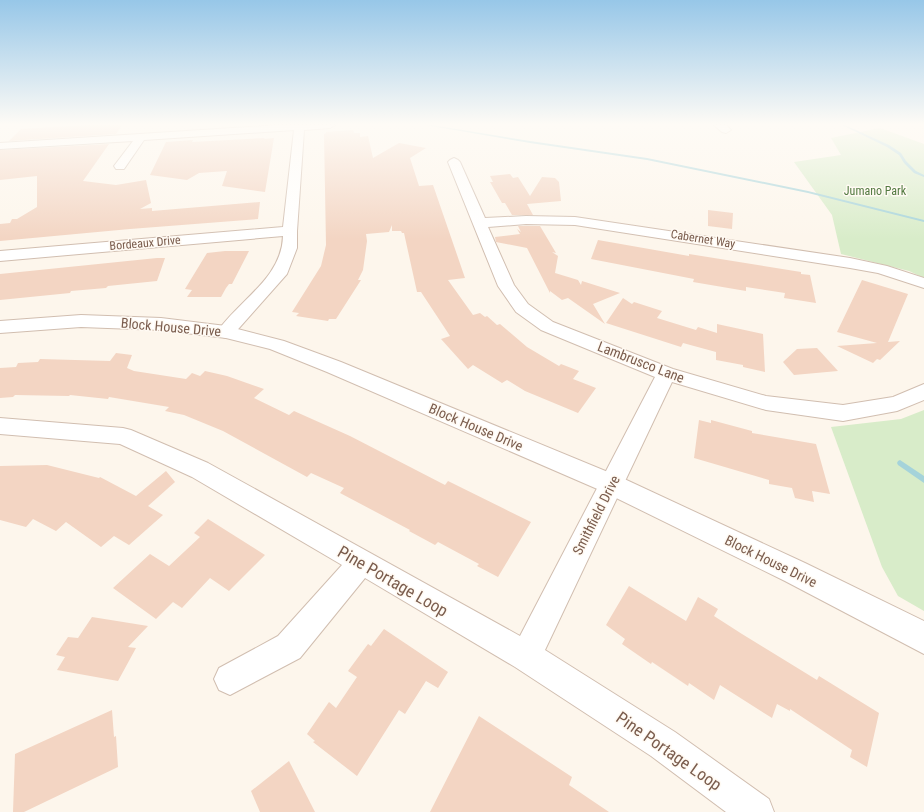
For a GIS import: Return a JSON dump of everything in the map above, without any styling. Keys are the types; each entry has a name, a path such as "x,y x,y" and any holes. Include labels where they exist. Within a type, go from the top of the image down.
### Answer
{"street":[{"path":"226,332 281,270 290,248 296,163"},
{"name":"Lambrusco Lane","path":"454,163 506,286 522,308 547,326 666,374 766,403 843,413 897,404 924,391"},
{"name":"Cabernet Way","path":"479,223 526,220 575,221 850,263 881,269 924,282"},
{"name":"Bordeaux Drive","path":"0,256 290,231"},
{"name":"Block House Drive","path":"0,327 81,321 161,324 226,332 277,345 334,367 611,484 795,572 924,638"},
{"name":"Smithfield Drive","path":"526,656 666,374"},
{"name":"Pine Portage Loop","path":"0,426 123,436 200,470 526,656 663,744 756,812"},
{"path":"230,679 289,647 361,563"}],"green space":[{"name":"Jumano Park","path":"795,163 924,163 924,278 909,271 841,254 832,215"},
{"path":"924,410 924,611 898,596 882,567 831,427 901,419"}],"building":[{"path":"0,163 96,163 83,181 116,185 146,180 151,203 140,209 152,208 152,211 260,202 258,219 0,241 0,224 10,223 12,219 17,219 37,207 37,176 0,180"},
{"path":"156,163 270,163 265,192 222,186 227,171 199,173 187,180 150,175"},
{"path":"325,163 412,163 419,186 433,185 465,278 448,280 473,315 480,313 485,317 487,316 497,325 500,324 527,347 559,366 561,364 579,371 573,379 596,388 578,413 525,391 507,380 502,383 473,365 468,369 441,339 450,336 421,292 417,292 404,233 401,231 392,231 392,225 389,232 366,234 367,241 363,270 358,280 361,280 336,319 329,319 328,321 296,316 299,313 292,312 321,266 326,245"},
{"path":"510,174 513,178 518,177 530,196 542,177 555,178 559,182 561,201 527,204 533,215 512,215 505,203 502,203 490,182 493,182 490,176"},
{"path":"708,210 733,213 732,229 708,226"},
{"path":"518,226 540,226 556,253 552,252 558,256 555,273 578,280 581,285 582,281 620,293 593,304 605,324 568,298 562,300 550,291 550,293 527,248 496,242 495,237 520,234 517,229 521,232"},
{"path":"598,240 689,256 689,254 801,272 801,274 810,275 816,303 784,298 785,293 746,287 746,291 693,282 694,279 591,259"},
{"path":"249,251 232,284 229,284 221,297 187,297 192,290 185,289 207,253"},
{"path":"165,258 157,281 71,291 70,293 0,300 0,274"},
{"path":"862,280 908,294 888,342 900,341 880,360 877,359 873,363 837,346 877,343 837,332"},
{"path":"623,298 632,304 634,302 662,311 657,318 696,330 698,327 717,333 717,324 763,334 765,372 743,367 743,365 716,360 716,352 683,343 681,347 606,323"},
{"path":"817,348 838,371 794,375 783,362 797,349"},
{"path":"116,353 132,355 127,368 134,371 186,379 192,373 200,376 205,371 227,376 264,389 254,398 289,415 294,411 350,436 445,485 448,481 531,522 498,577 477,566 479,564 438,542 435,545 340,493 344,488 311,473 307,477 223,431 184,415 165,411 169,407 109,397 108,399 70,395 15,395 13,397 0,398 0,368 16,367 18,363 38,362 40,359 110,361"},
{"path":"699,420 711,423 711,420 752,431 752,433 816,444 830,494 812,491 814,502 795,498 792,488 769,484 769,480 694,458"},
{"path":"47,465 100,477 136,496 166,471 175,482 148,506 163,515 129,545 114,536 101,547 66,522 56,531 33,519 26,527 0,520 0,466"},
{"path":"208,519 265,555 229,591 210,578 182,608 173,602 156,619 113,588 150,554 169,566 200,537 194,533"},
{"path":"629,586 686,621 698,597 718,609 714,616 742,634 817,680 819,676 879,713 867,767 850,757 852,750 790,709 790,711 777,704 772,718 720,685 714,700 689,683 688,686 652,662 651,664 622,644 625,639 606,625"},
{"path":"92,617 148,626 128,647 136,648 118,681 57,670 65,657 56,655 68,637 78,638"},
{"path":"384,629 448,672 438,688 426,681 405,714 399,710 357,776 313,742 315,741 307,734 329,702 336,708 357,677 348,671 368,644 371,646"},
{"path":"112,710 114,737 116,736 118,767 24,812 13,812 15,754"},
{"path":"479,716 572,777 569,785 609,812 430,812"},
{"path":"289,761 315,812 260,812 251,791"}],"waterway":[{"path":"666,163 808,192 924,221"},
{"path":"906,163 915,172 924,176"},
{"path":"900,463 924,480"}]}
